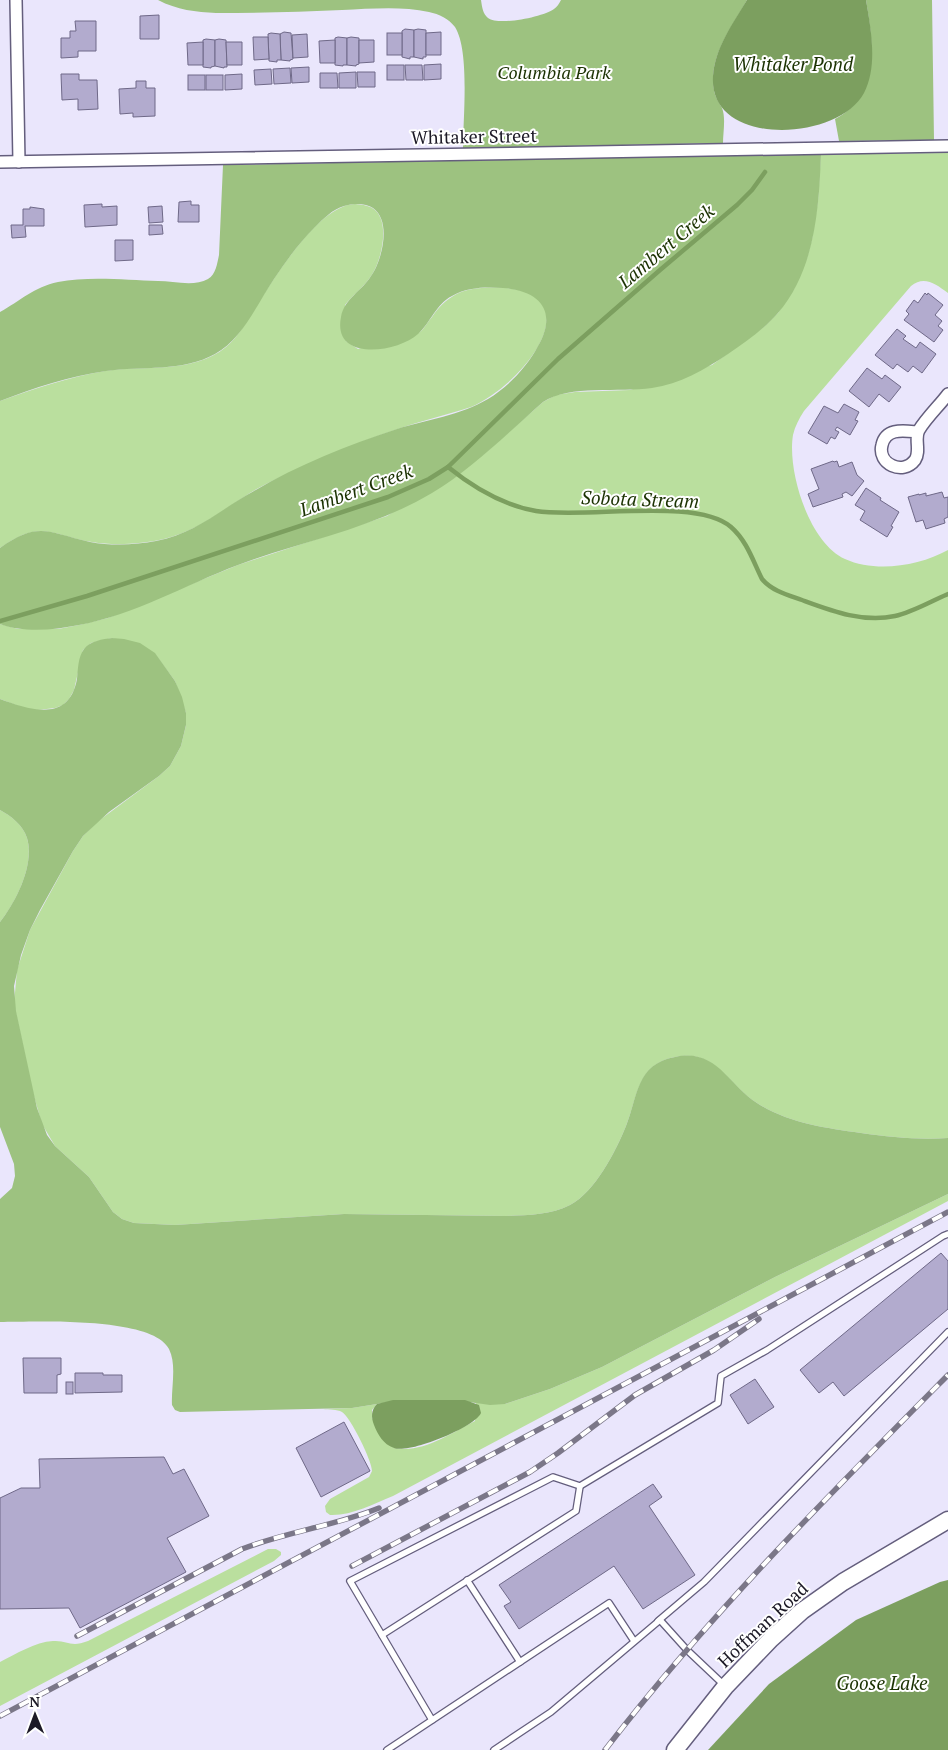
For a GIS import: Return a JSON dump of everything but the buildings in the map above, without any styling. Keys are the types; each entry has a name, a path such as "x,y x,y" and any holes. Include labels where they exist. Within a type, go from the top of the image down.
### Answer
{"street":[{"path":"16,0 18,162"},
{"name":"Whitaker Street","path":"0,162 948,146"},
{"path":"918,432 948,394"},
{"name":"Hoffman Road","path":"675,1750 725,1687 771,1639 802,1611 842,1582 948,1520"}],"lane":[{"path":"432,1720 350,1581 553,1477 580,1486 718,1403 722,1376 768,1350 948,1234"},
{"path":"494,1750 551,1712 704,1582 948,1332"},
{"path":"382,1635 576,1511 580,1486"},
{"path":"467,1580 520,1662"},
{"path":"387,1750 610,1602 634,1641"},
{"path":"658,1620 725,1687"}],"shaded area":[{"path":"948,153 948,293 934,284 925,281 911,286 804,411 793,435 792,450 797,486 803,504 811,522 832,551 845,559 857,563 884,567 911,564 937,556 948,550 948,1138 883,1136 807,1124 769,1110 757,1103 711,1063 701,1058 689,1056 675,1057 662,1061 646,1074 637,1093 622,1136 596,1181 579,1199 555,1211 507,1216 344,1214 175,1225 134,1223 122,1219 113,1212 89,1177 55,1146 42,1124 33,1093 14,1004 17,970 30,930 73,851 83,836 97,822 170,766 181,746 186,725 186,713 175,681 155,654 112,638 91,643 83,650 74,690 63,705 38,710 24,708 0,699 0,624 18,629 58,629 108,618 238,565 387,516 484,454 543,402 556,395 575,392 630,390 712,365 765,326 778,313 794,289 807,258 812,239 818,201 821,154"},
{"path":"355,204 369,206 376,211 383,225 383,234 381,253 375,270 365,284 345,305 346,341 358,349 416,334 422,330 442,305 454,296 467,290 482,288 518,290 539,299 546,315 544,334 532,355 515,376 494,394 471,407 381,435 327,456 263,485 209,520 176,535 146,542 110,544 92,542 55,533 36,532 14,539 0,548 0,401 52,384 105,371 184,365 213,356 231,343 239,334 273,280 312,230 326,217 341,208"},
{"path":"0,810 20,825 27,838 29,848 26,871 18,893 0,922"},
{"path":"948,1194 948,1201 393,1496 346,1514 330,1515 326,1512 325,1506 330,1499 369,1477 372,1471 369,1458 346,1416 340,1411 323,1409 352,1408 377,1404 372,1410 372,1418 394,1448 405,1449 426,1445 475,1421 476,1403 470,1401 505,1404 550,1389 602,1367 775,1277"},
{"path":"268,1549 276,1549 281,1552 281,1555 274,1561 0,1706 0,1662 26,1649 46,1642 58,1641 77,1644 88,1641"}],"green space":[{"name":"Columbia Park","path":"158,0 481,0 483,10 488,18 511,21 541,15 554,9 561,0 747,0 728,32 715,66 714,90 724,116 723,143 463,148 465,86 463,52 455,27 440,16 418,10 397,8 216,13 187,10"},
{"path":"866,0 932,0 934,140 839,141 835,119 850,109 861,96 871,67 871,33"},
{"path":"821,154 819,196 813,238 800,278 778,313 766,325 710,366 682,380 652,388 581,391 554,396 543,402 447,484 409,505 336,534 238,565 140,607 99,620 59,628 29,630 0,624 0,548 13,539 35,531 44,531 90,542 123,544 156,541 183,533 271,482 324,456 397,429 478,405 510,382 523,369 544,334 545,313 542,305 536,298 516,290 483,288 470,289 446,299 418,334 396,346 368,349 356,347 346,341 341,331 343,311 349,300 367,281 375,269 379,261 384,231 379,214 373,208 367,205 351,204 340,207 332,212 309,233 283,266 241,331 225,348 215,354 190,364 106,371 79,376 39,387 0,401 0,312 28,295 49,284 70,280 108,279 196,283 211,277 216,268 219,255 223,165"},
{"path":"112,638 140,643 155,653 175,681 186,713 186,725 181,746 170,766 109,812 83,836 30,930 21,955 14,986 16,1011 37,1108 47,1135 55,1146 89,1177 113,1212 122,1219 134,1223 175,1225 344,1214 507,1216 555,1211 579,1199 588,1191 604,1170 622,1136 636,1093 646,1074 662,1061 675,1057 689,1056 701,1058 712,1063 757,1103 794,1120 834,1129 883,1136 948,1138 948,1194 775,1277 602,1367 550,1389 505,1404 490,1405 455,1400 402,1400 352,1408 180,1412 175,1410 172,1405 173,1362 171,1355 169,1349 158,1338 140,1331 91,1323 0,1322 0,1199 12,1188 15,1176 14,1164 0,1127 0,922 18,893 26,871 29,848 27,838 20,825 0,810 0,699 35,709 47,710 57,708 66,702 73,693 77,679 79,659 84,649 93,642"}],"water":[{"name":"Whitaker Pond","path":"747,0 866,0 872,47 871,71 864,93 850,109 829,121 803,128 777,130 752,126 731,116 717,99 713,76 714,66 721,46"},
{"path":"393,1400 465,1400 479,1405 481,1413 467,1425 441,1438 413,1447 394,1448 384,1442 379,1436 372,1416 377,1404"},
{"name":"Goose Lake","path":"948,1580 948,1750 708,1750 769,1684 856,1620"}],"waterway":[{"name":"Lambert Creek","path":"0,621 87,596 388,497 429,479 448,467 558,359 737,205 752,190 765,172"},
{"name":"Sobota Stream","path":"448,467 489,495 512,505 536,511 557,513 667,511 693,513 715,518 731,527 737,533 762,579 770,587 848,615 871,618 895,616 948,594"}],"railway":[{"path":"0,1716 948,1212"},
{"path":"352,1566 530,1472 635,1395 714,1350 759,1319"},
{"path":"605,1750 644,1700 727,1604 814,1511 948,1375"},
{"path":"77,1636 242,1549 345,1520 379,1508"}]}
